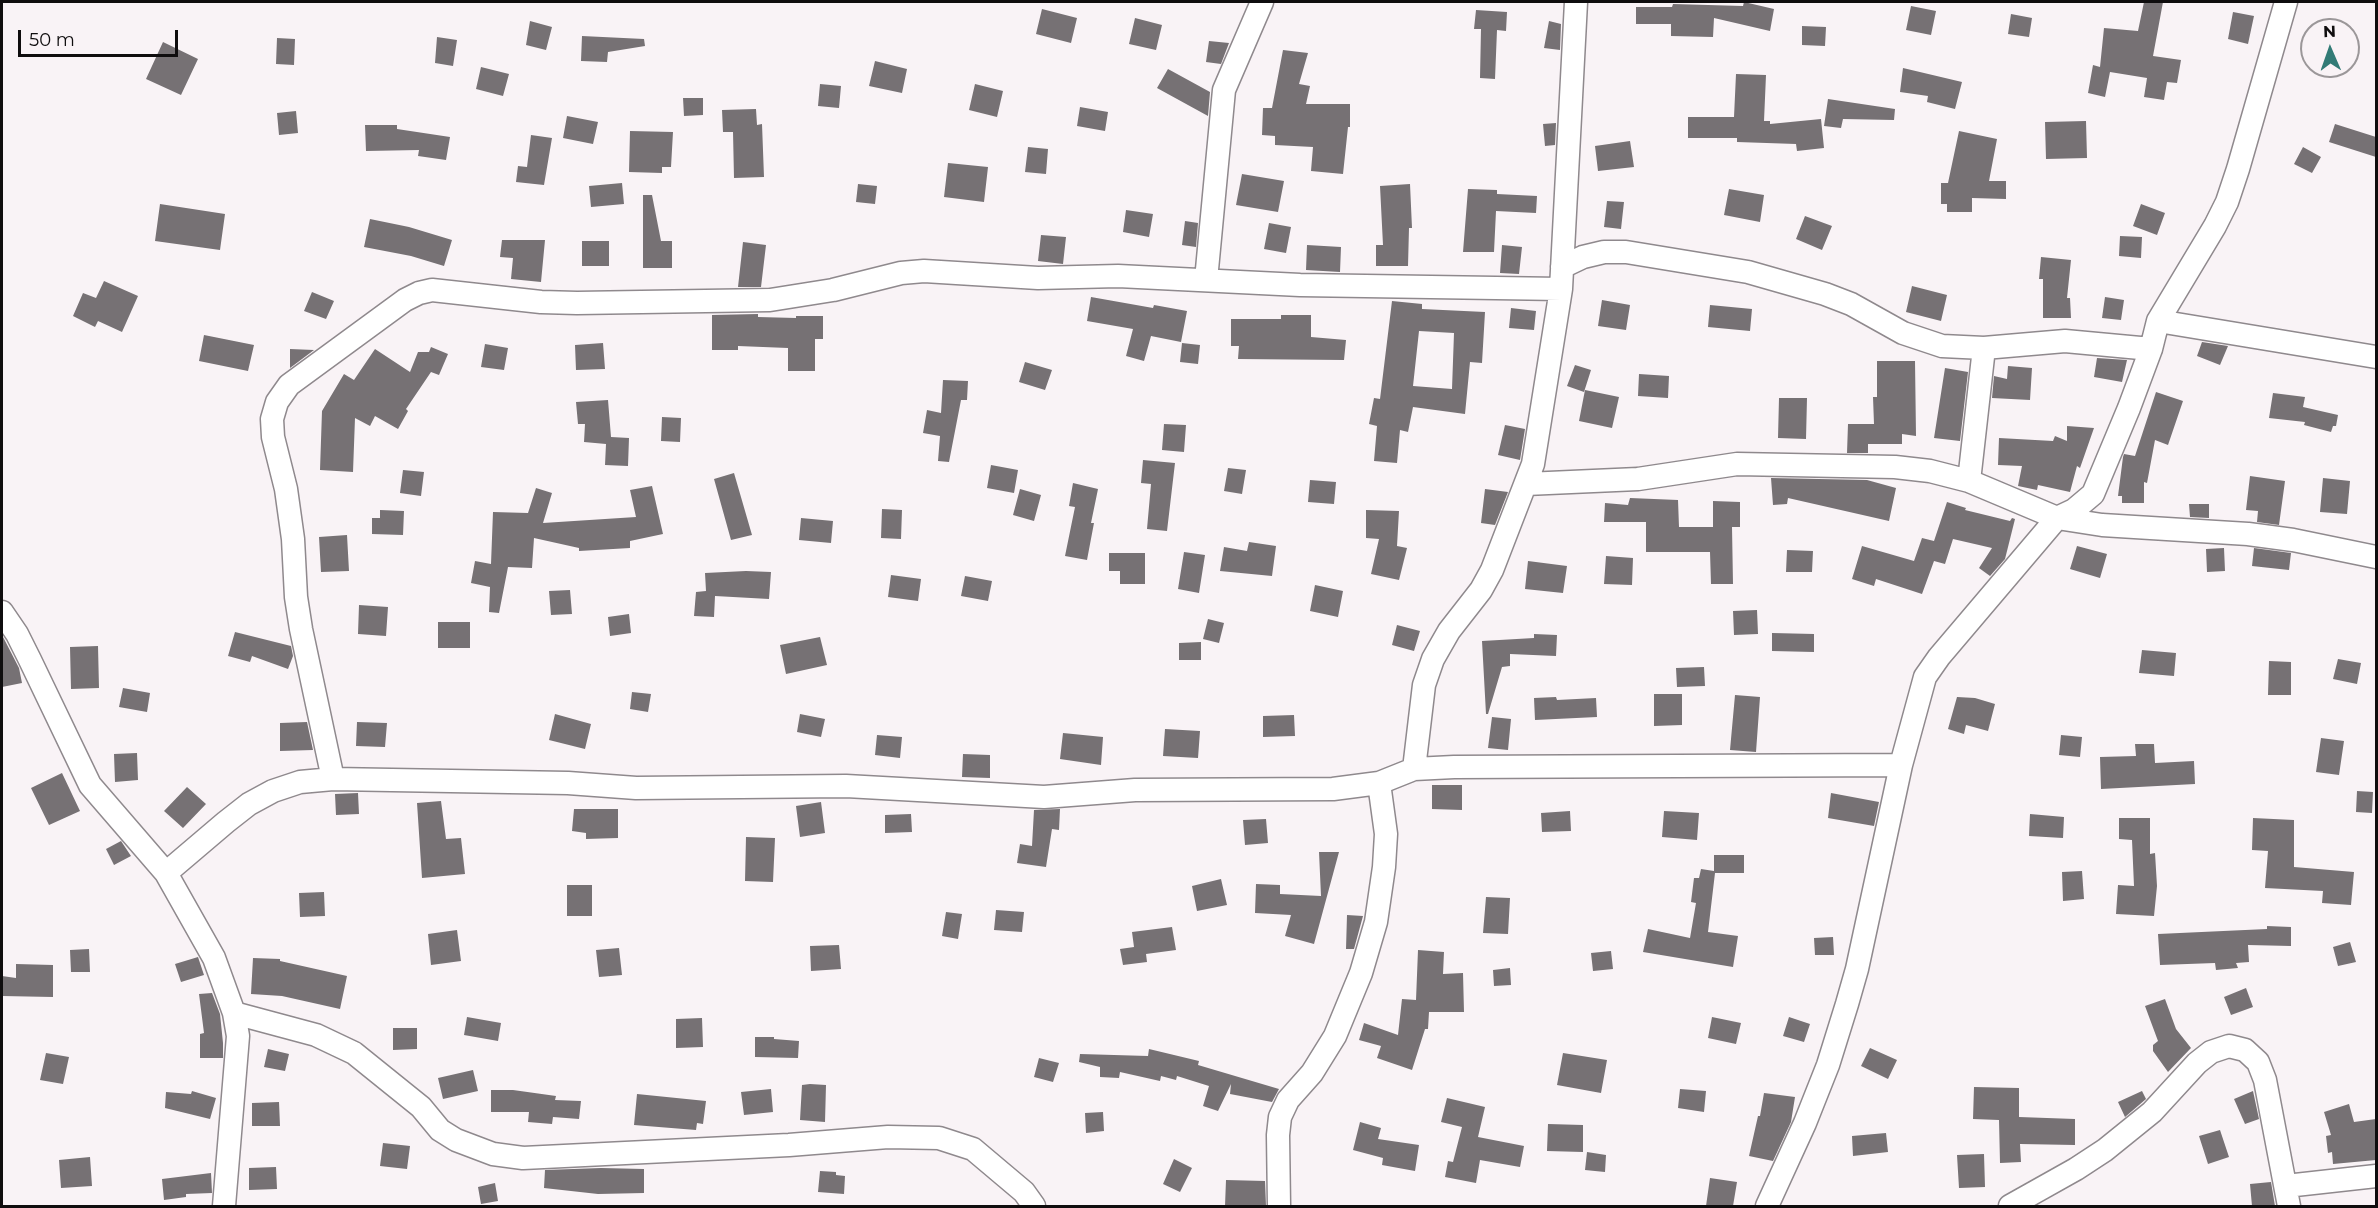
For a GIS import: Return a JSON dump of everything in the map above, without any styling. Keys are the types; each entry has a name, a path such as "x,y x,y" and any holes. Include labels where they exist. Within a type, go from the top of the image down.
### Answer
{"street":[{"path":"1206,280 1224,90 1262,2"},
{"path":"1414,769 1422,696 1433,659 1449,631 1481,590 1492,570 1533,464 1562,278 1576,2"},
{"path":"1767,1206 1828,1065 1847,1004 1857,969 1901,765 1925,677 1939,657 2057,518 2074,510 2093,494 2129,408 2151,349 2158,321 2227,202 2286,2"},
{"path":"333,779 301,629 296,597 293,539 286,489 273,437 272,419 277,402 289,385 405,300 419,293 432,290 542,302 770,300 833,290 901,273 924,272 1038,278 1118,276 1300,285 1562,278 1583,257 1604,252 1626,252 1748,272 1825,294 1851,304 1903,333 1942,346 1984,348 2065,341 2151,349"},
{"path":"2158,321 2376,357"},
{"path":"1969,481 1984,348"},
{"path":"1526,484 1638,479 1737,464 1895,466 1930,471 1969,481 2057,518 2102,525 2248,534 2293,540 2376,557"},
{"path":"2,612 17,634 90,784 166,873 214,958 234,1013 238,1036 224,1206"},
{"path":"166,873 249,804 273,791 300,782 333,779 568,783 636,788 846,786 919,788 1044,797 1135,790 1333,789 1379,783 1414,769 1901,765"},
{"path":"1279,1206 1280,1116 1288,1100 1312,1073 1335,1036 1361,973 1376,922 1386,834 1379,783"},
{"path":"234,1013 316,1035 354,1053 421,1107 440,1130 456,1140 493,1154 523,1158 789,1145 888,1137 939,1138 973,1149 1024,1192 1034,1206"},
{"path":"2010,1206 2105,1150 2152,1112 2197,1063 2211,1052 2229,1046 2244,1050 2258,1062 2262,1071 2275,1124 2287,1196 2376,1176"}],"building":[{"path":"1744,2 1774,9 1770,31 1714,18 1713,37 1671,36 1671,24 1636,24 1636,7 1672,7 1673,4 1743,6"},
{"path":"2144,2 2163,2 2153,56 2181,60 2177,83 2167,82 2164,100 2144,97 2147,78 2110,72 2105,97 2088,93 2093,65 2100,67 2104,28 2138,31"},
{"path":"1911,6 1936,11 1931,35 1906,30"},
{"path":"1042,9 1077,18 1071,43 1036,34"},
{"path":"1476,10 1507,12 1506,31 1497,30 1495,79 1480,78 1481,29 1474,29"},
{"path":"2233,12 2254,16 2248,44 2228,39"},
{"path":"2011,14 2032,18 2029,37 2008,34"},
{"path":"1135,18 1162,25 1156,50 1129,44"},
{"path":"530,21 552,27 546,50 526,45"},
{"path":"1549,21 1561,24 1560,50 1544,48"},
{"path":"1802,26 1826,27 1825,46 1802,45"},
{"path":"582,36 644,39 645,46 608,52 607,62 581,61"},
{"path":"437,37 457,40 453,66 435,63"},
{"path":"277,38 295,39 294,65 276,64"},
{"path":"1209,41 1229,43 1221,64 1206,62"},
{"path":"163,42 198,59 181,95 146,79"},
{"path":"1283,50 1308,53 1299,84 1310,86 1306,104 1350,104 1350,127 1348,127 1343,174 1311,171 1313,147 1275,145 1275,136 1262,135 1263,108 1272,108"},
{"path":"875,61 907,69 902,93 869,86"},
{"path":"481,67 509,74 503,96 476,89"},
{"path":"1903,68 1962,82 1955,109 1927,102 1928,96 1900,92"},
{"path":"1168,69 1210,92 1208,116 1157,88"},
{"path":"1736,74 1766,75 1764,121 1770,121 1770,124 1821,119 1824,148 1797,151 1796,144 1737,142 1737,138 1688,138 1688,117 1734,117"},
{"path":"820,84 841,86 839,108 818,106"},
{"path":"975,84 1003,91 997,117 969,110"},
{"path":"683,98 703,98 703,115 684,116"},
{"path":"1828,99 1895,109 1894,120 1843,119 1841,128 1824,126"},
{"path":"1080,107 1108,112 1105,131 1077,126"},
{"path":"756,109 757,125 762,124 764,177 734,178 733,132 723,132 722,110"},
{"path":"296,111 298,133 279,135 277,113"},
{"path":"567,116 598,122 593,144 563,138"},
{"path":"2086,121 2087,158 2046,159 2045,122"},
{"path":"1556,123 1555,145 1545,146 1543,124"},
{"path":"2335,124 2376,137 2376,157 2329,142"},
{"path":"365,125 397,125 397,129 450,137 446,160 418,156 419,150 366,151"},
{"path":"630,131 673,132 671,167 662,167 662,173 629,172"},
{"path":"1959,131 1997,139 1989,181 2006,181 2006,199 1972,198 1972,212 1947,212 1947,204 1941,204 1941,183 1948,183"},
{"path":"531,135 552,138 544,185 516,182 518,166 527,167"},
{"path":"1630,141 1634,167 1598,171 1595,146"},
{"path":"1028,147 1048,149 1046,174 1025,172"},
{"path":"2303,147 2321,157 2312,173 2294,164"},
{"path":"948,163 988,167 984,202 944,197"},
{"path":"1242,174 1284,181 1278,212 1236,205"},
{"path":"622,183 624,204 591,207 589,186"},
{"path":"858,184 877,186 875,204 856,202"},
{"path":"1410,184 1412,228 1409,228 1408,266 1376,266 1376,245 1383,245 1380,186"},
{"path":"1468,189 1497,190 1497,194 1537,196 1536,213 1496,211 1494,252 1463,252"},
{"path":"1729,189 1764,195 1760,222 1724,215"},
{"path":"643,195 652,195 661,241 672,241 672,268 643,268"},
{"path":"1607,201 1624,202 1621,229 1604,227"},
{"path":"160,204 225,214 220,250 155,241"},
{"path":"2141,204 2165,213 2157,235 2133,226"},
{"path":"1126,210 1153,214 1149,237 1123,232"},
{"path":"1805,216 1832,226 1822,250 1796,239"},
{"path":"370,219 409,227 452,240 444,266 411,256 364,247"},
{"path":"1185,221 1198,223 1196,247 1182,245"},
{"path":"1269,223 1291,227 1286,253 1264,249"},
{"path":"1041,235 1066,237 1063,264 1038,261"},
{"path":"2120,236 2142,237 2141,258 2119,256"},
{"path":"502,240 545,240 541,282 511,279 513,258 500,257"},
{"path":"582,241 609,241 609,266 582,266"},
{"path":"743,242 766,245 761,287 738,287"},
{"path":"1307,245 1341,247 1340,272 1306,270"},
{"path":"1502,245 1522,247 1519,274 1500,273"},
{"path":"2041,257 2071,260 2067,298 2070,298 2071,318 2043,318 2043,279 2039,279"},
{"path":"104,281 138,296 122,332 98,321 95,327 73,316 83,293 96,298"},
{"path":"1912,286 1947,295 1941,321 1906,312"},
{"path":"312,292 334,301 326,319 304,311"},
{"path":"1091,297 1153,308 1154,305 1187,311 1181,342 1151,336 1144,361 1126,356 1133,329 1087,321"},
{"path":"2105,297 2124,300 2121,320 2102,318"},
{"path":"1602,300 1630,305 1626,330 1598,326"},
{"path":"1392,301 1422,304 1422,309 1485,312 1482,363 1470,362 1465,414 1413,407 1408,432 1400,430 1397,463 1374,461 1377,426 1369,424 1374,398 1380,399","holes":["1419,331 1454,333 1452,389 1413,386"]},
{"path":"1710,305 1752,309 1750,331 1708,327"},
{"path":"1511,308 1536,311 1534,330 1509,328"},
{"path":"758,314 758,317 823,316 823,339 815,339 815,371 788,371 788,348 738,346 738,350 712,350 712,315"},
{"path":"1281,315 1311,315 1311,337 1346,340 1344,360 1238,359 1239,346 1231,346 1231,319 1281,319"},
{"path":"204,335 254,345 248,371 199,361"},
{"path":"2202,342 2228,346 2220,365 2197,356"},
{"path":"603,343 605,369 576,370 575,345"},
{"path":"1182,343 1200,345 1198,364 1180,362"},
{"path":"485,344 508,348 504,370 481,367"},
{"path":"431,347 448,354 439,375 431,372 406,409 408,411 398,429 375,416 370,426 355,418 353,472 320,470 322,411 344,374 354,380 375,349 410,372 418,352 429,352"},
{"path":"290,349 314,350 290,368"},
{"path":"2097,358 2127,360 2122,382 2094,377"},
{"path":"1877,361 1915,361 1916,436 1902,434 1902,444 1868,444 1868,453 1847,453 1848,424 1874,424 1873,397 1877,397"},
{"path":"1025,362 1052,370 1045,390 1019,382"},
{"path":"1575,365 1591,370 1584,392 1567,386"},
{"path":"2008,366 2032,368 2030,400 1992,398 1994,376 2007,379"},
{"path":"1945,368 1968,372 1960,441 1934,438"},
{"path":"1639,374 1669,376 1668,398 1638,396"},
{"path":"943,380 968,381 967,400 961,400 949,462 938,461 940,436 923,433 927,410 941,413"},
{"path":"1585,390 1619,397 1612,428 1579,421"},
{"path":"2156,392 2183,401 2168,445 2155,440 2147,483 2144,482 2144,503 2122,503 2122,496 2118,496 2123,457 2124,454 2135,456"},
{"path":"2273,393 2305,397 2303,407 2338,415 2336,426 2333,426 2331,432 2304,425 2305,422 2269,418"},
{"path":"1779,398 1807,398 1806,439 1778,438"},
{"path":"608,400 611,437 629,438 628,466 605,465 606,444 584,442 585,424 578,424 576,402"},
{"path":"662,417 681,418 680,442 661,441"},
{"path":"1164,424 1186,425 1184,452 1162,450"},
{"path":"1505,425 1525,429 1520,460 1498,455"},
{"path":"2067,426 2094,428 2080,468 2077,466 2070,492 2038,485 2037,490 2018,486 2022,466 1998,465 1999,438 2053,441 2055,436 2067,441"},
{"path":"1143,460 1175,463 1167,531 1147,529 1151,484 1141,483"},
{"path":"991,465 1018,470 1014,493 987,488"},
{"path":"1228,468 1246,470 1242,494 1224,491"},
{"path":"403,470 424,472 421,496 400,493"},
{"path":"734,473 752,535 731,540 714,479"},
{"path":"2250,476 2285,481 2279,525 2257,522 2258,511 2246,510"},
{"path":"1771,478 1867,480 1896,488 1889,521 1788,498 1787,504 1773,505"},
{"path":"2323,478 2350,481 2347,514 2320,512"},
{"path":"1310,480 1336,482 1334,504 1308,502"},
{"path":"1073,483 1098,489 1087,560 1065,556 1075,507 1069,506"},
{"path":"652,486 663,534 630,541 630,548 579,551 579,548 534,538 532,568 508,567 499,613 489,612 490,587 471,583 475,561 491,564 493,512 528,513 536,488 552,493 543,523 636,517 630,490"},
{"path":"1020,489 1041,495 1034,521 1013,515"},
{"path":"1485,489 1508,492 1495,525 1481,523"},
{"path":"1630,498 1678,500 1679,527 1713,527 1713,501 1740,502 1740,527 1732,527 1733,584 1711,584 1710,552 1646,552 1646,522 1604,522 1605,503 1628,505"},
{"path":"1947,502 1966,508 1965,510 2010,521 2012,518 2015,519 2005,559 1990,576 1979,568 1992,548 1953,539 1945,564 1934,561 1922,594 1876,579 1874,586 1852,579 1862,546 1914,561 1922,538 1934,541"},
{"path":"2189,504 2209,504 2209,518 2190,517"},
{"path":"882,509 902,510 901,539 881,538"},
{"path":"380,510 404,511 403,535 372,534 372,518 380,518"},
{"path":"1366,510 1399,511 1397,546 1407,548 1399,580 1371,574 1379,539 1366,538"},
{"path":"801,518 833,521 831,543 799,540"},
{"path":"347,535 349,571 321,572 319,537"},
{"path":"1249,542 1276,546 1272,576 1220,571 1224,547 1247,551"},
{"path":"2077,546 2107,554 2100,578 2070,569"},
{"path":"2224,548 2225,571 2207,572 2206,549"},
{"path":"2254,548 2291,553 2289,570 2252,566"},
{"path":"1787,550 1813,551 1812,572 1786,572"},
{"path":"1184,552 1205,555 1199,593 1178,589"},
{"path":"1109,553 1145,553 1145,584 1120,584 1120,571 1109,571"},
{"path":"1606,556 1633,558 1632,585 1604,584"},
{"path":"1528,561 1567,566 1563,593 1525,589"},
{"path":"771,572 769,599 715,596 714,617 694,616 696,592 706,591 705,573"},
{"path":"891,575 921,579 918,601 888,597"},
{"path":"965,576 992,581 988,601 961,596"},
{"path":"1315,585 1343,591 1338,617 1310,611"},
{"path":"570,590 572,614 551,615 549,591"},
{"path":"359,605 388,607 386,636 358,634"},
{"path":"1757,610 1758,634 1734,635 1733,611"},
{"path":"629,614 631,633 610,636 608,617"},
{"path":"1208,619 1224,623 1219,643 1203,639"},
{"path":"438,622 470,622 470,648 438,648"},
{"path":"1397,625 1420,631 1414,651 1392,645"},
{"path":"235,632 291,646 293,656 288,669 252,656 250,662 228,656"},
{"path":"1772,633 1814,634 1814,652 1772,651"},
{"path":"1534,634 1557,635 1556,656 1510,654 1510,666 1502,667 1488,714 1486,714 1482,641 1534,638"},
{"path":"2,635 19,668 22,683 2,687"},
{"path":"820,637 827,665 786,674 780,645"},
{"path":"1201,642 1201,660 1179,660 1179,643"},
{"path":"98,646 99,688 71,689 70,647"},
{"path":"2142,650 2176,653 2174,676 2139,673"},
{"path":"2338,659 2361,663 2357,684 2333,679"},
{"path":"2269,661 2291,662 2291,695 2268,695"},
{"path":"1704,667 1705,686 1677,687 1676,668"},
{"path":"123,688 150,693 147,712 119,707"},
{"path":"632,692 651,694 648,712 630,709"},
{"path":"1654,694 1682,694 1682,725 1654,726"},
{"path":"1735,695 1760,697 1756,752 1730,750"},
{"path":"1556,697 1557,700 1596,698 1597,717 1535,720 1534,698"},
{"path":"1957,697 1975,698 1995,704 1988,731 1966,725 1964,734 1948,729"},
{"path":"555,714 591,724 585,749 549,740"},
{"path":"800,714 825,719 821,737 797,732"},
{"path":"1294,715 1295,736 1263,737 1263,716"},
{"path":"1492,717 1511,719 1508,750 1488,748"},
{"path":"307,722 313,750 280,751 280,723"},
{"path":"357,722 387,723 385,747 356,746"},
{"path":"1165,729 1200,731 1198,758 1163,756"},
{"path":"1063,733 1103,737 1101,765 1060,759"},
{"path":"877,735 902,737 900,758 875,755"},
{"path":"2061,735 2082,737 2080,757 2059,755"},
{"path":"2321,738 2344,741 2339,775 2316,772"},
{"path":"2135,744 2154,744 2155,763 2194,761 2195,784 2101,789 2100,757 2136,756"},
{"path":"137,753 138,780 115,782 114,754"},
{"path":"963,754 990,755 990,778 962,777"},
{"path":"62,773 80,811 49,825 31,788"},
{"path":"1432,785 1462,785 1462,810 1432,809"},
{"path":"187,787 206,804 183,828 164,811"},
{"path":"2357,791 2373,792 2372,813 2356,812"},
{"path":"358,793 359,814 336,815 335,794"},
{"path":"1831,793 1879,802 1874,826 1828,818"},
{"path":"441,801 446,839 461,838 465,874 422,878 417,803"},
{"path":"821,802 825,833 800,837 796,806"},
{"path":"574,809 618,809 618,838 586,839 586,833 572,831"},
{"path":"1060,809 1059,830 1052,829 1046,867 1017,863 1020,844 1032,846 1034,810"},
{"path":"1570,811 1571,831 1542,832 1541,813"},
{"path":"1664,811 1699,813 1697,840 1662,837"},
{"path":"911,814 912,832 885,833 885,815"},
{"path":"2030,814 2064,817 2063,838 2029,836"},
{"path":"2119,818 2150,818 2150,854 2155,853 2157,886 2154,916 2116,914 2118,885 2134,886 2132,840 2119,839"},
{"path":"2253,818 2294,820 2294,867 2354,872 2351,905 2322,903 2323,891 2265,888 2268,851 2252,850"},
{"path":"1266,819 1268,843 1245,845 1243,820"},
{"path":"746,837 775,838 773,882 745,881"},
{"path":"121,841 131,856 114,865 106,849"},
{"path":"1319,852 1339,852 1314,944 1285,936 1291,915 1255,913 1256,884 1280,885 1280,894 1321,896"},
{"path":"1714,855 1744,855 1744,873 1715,873 1708,932 1738,936 1733,967 1643,952 1648,929 1690,938 1696,903 1691,902 1694,878 1699,878 1701,869 1714,871"},
{"path":"2082,871 2084,899 2063,901 2062,872"},
{"path":"1221,879 1227,905 1197,911 1192,886"},
{"path":"567,885 592,885 592,916 567,916"},
{"path":"324,892 325,916 300,917 299,893"},
{"path":"1486,897 1510,898 1508,934 1483,933"},
{"path":"996,910 1024,912 1022,932 994,930"},
{"path":"946,912 962,914 958,939 942,936"},
{"path":"1347,915 1363,916 1354,949 1346,949"},
{"path":"2267,926 2291,927 2291,946 2248,945 2249,962 2236,963 2238,968 2216,970 2215,963 2160,965 2158,934 2267,929"},
{"path":"1172,927 1176,950 1146,954 1147,962 1123,965 1120,949 1134,947 1132,932"},
{"path":"457,930 461,961 431,965 428,934"},
{"path":"1833,937 1834,955 1815,955 1814,938"},
{"path":"2350,942 2356,962 2338,966 2333,947"},
{"path":"839,945 841,969 811,971 810,946"},
{"path":"619,948 622,975 599,977 596,950"},
{"path":"89,949 90,972 71,972 70,950"},
{"path":"1418,950 1444,952 1443,974 1463,973 1464,1012 1429,1012 1428,1029 1425,1029 1412,1070 1377,1058 1381,1046 1359,1040 1364,1023 1398,1035 1402,999 1416,1000"},
{"path":"1611,951 1613,969 1593,971 1591,953"},
{"path":"198,957 204,975 181,982 175,964"},
{"path":"253,958 280,959 280,961 347,976 340,1009 282,996 251,994"},
{"path":"16,964 53,965 53,997 2,996 2,976 16,978"},
{"path":"1510,968 1511,985 1494,986 1493,970"},
{"path":"2246,988 2253,1007 2231,1015 2224,997"},
{"path":"212,993 220,1014 223,1058 200,1058 200,1034 204,1033 199,994"},
{"path":"2165,999 2176,1029 2191,1048 2168,1072 2153,1051 2153,1045 2158,1041 2145,1006"},
{"path":"467,1017 501,1023 498,1041 464,1035"},
{"path":"1712,1017 1741,1023 1736,1044 1708,1038"},
{"path":"1789,1017 1810,1024 1804,1042 1783,1036"},
{"path":"702,1018 703,1047 676,1048 676,1019"},
{"path":"393,1028 417,1028 417,1049 393,1050"},
{"path":"755,1037 799,1041 798,1058 755,1057"},
{"path":"1870,1048 1897,1060 1888,1079 1861,1066"},
{"path":"268,1049 289,1054 285,1071 264,1067"},
{"path":"1149,1049 1199,1061 1198,1065 1279,1089 1272,1102 1230,1094 1231,1084 1218,1111 1203,1106 1209,1086 1177,1076 1176,1080 1161,1076 1160,1081 1120,1072 1119,1078 1100,1077 1100,1067 1079,1062 1080,1054 1148,1056"},
{"path":"46,1053 69,1057 63,1084 40,1080"},
{"path":"1563,1053 1607,1060 1601,1093 1557,1085"},
{"path":"1039,1058 1059,1063 1053,1082 1034,1077"},
{"path":"473,1070 478,1091 443,1099 438,1078"},
{"path":"802,1085 826,1085 825,1122 800,1120"},
{"path":"1974,1087 2019,1088 2019,1117 2075,1119 2075,1145 2020,1144 2021,1162 2000,1163 1999,1120 1973,1119"},
{"path":"771,1089 773,1112 744,1115 741,1092"},
{"path":"1680,1089 1706,1091 1704,1112 1678,1108"},
{"path":"491,1090 513,1090 556,1096 555,1100 581,1101 579,1119 553,1117 552,1124 528,1122 529,1112 491,1112"},
{"path":"192,1091 216,1098 210,1119 165,1108 166,1092 191,1094"},
{"path":"2142,1091 2146,1099 2125,1117 2118,1102"},
{"path":"2253,1091 2259,1119 2245,1124 2234,1099"},
{"path":"1764,1093 1795,1097 1791,1122 1773,1161 1749,1156"},
{"path":"637,1094 706,1101 703,1124 697,1123 696,1130 634,1125"},
{"path":"1447,1098 1485,1107 1478,1137 1524,1146 1520,1167 1480,1160 1476,1183 1445,1177 1448,1161 1453,1162 1462,1127 1441,1122"},
{"path":"279,1102 280,1126 252,1126 252,1103"},
{"path":"2349,1104 2354,1122 2376,1119 2376,1160 2333,1164 2332,1152 2328,1153 2326,1136 2331,1135 2324,1112"},
{"path":"1103,1112 1104,1131 1086,1133 1085,1113"},
{"path":"1360,1122 1381,1128 1378,1139 1419,1145 1415,1171 1382,1165 1383,1158 1353,1150"},
{"path":"1548,1124 1583,1125 1583,1152 1547,1151"},
{"path":"2220,1130 2229,1157 2208,1164 2199,1136"},
{"path":"1886,1133 1888,1152 1853,1156 1852,1136"},
{"path":"383,1143 410,1146 407,1169 380,1166"},
{"path":"1587,1152 1606,1155 1605,1172 1585,1170"},
{"path":"1984,1154 1985,1187 1959,1188 1957,1155"},
{"path":"90,1157 92,1186 61,1188 59,1160"},
{"path":"1174,1159 1192,1168 1180,1192 1163,1184"},
{"path":"276,1167 277,1189 249,1190 249,1168"},
{"path":"644,1169 644,1193 598,1194 544,1188 545,1170"},
{"path":"820,1171 836,1172 836,1175 845,1176 844,1194 818,1192"},
{"path":"211,1173 212,1193 186,1194 186,1197 164,1200 162,1179"},
{"path":"1710,1178 1737,1182 1733,1206 1706,1206"},
{"path":"1226,1180 1265,1181 1266,1206 1225,1206"},
{"path":"2271,1182 2275,1206 2252,1206 2250,1184"},
{"path":"495,1183 498,1201 481,1204 478,1187"}]}
